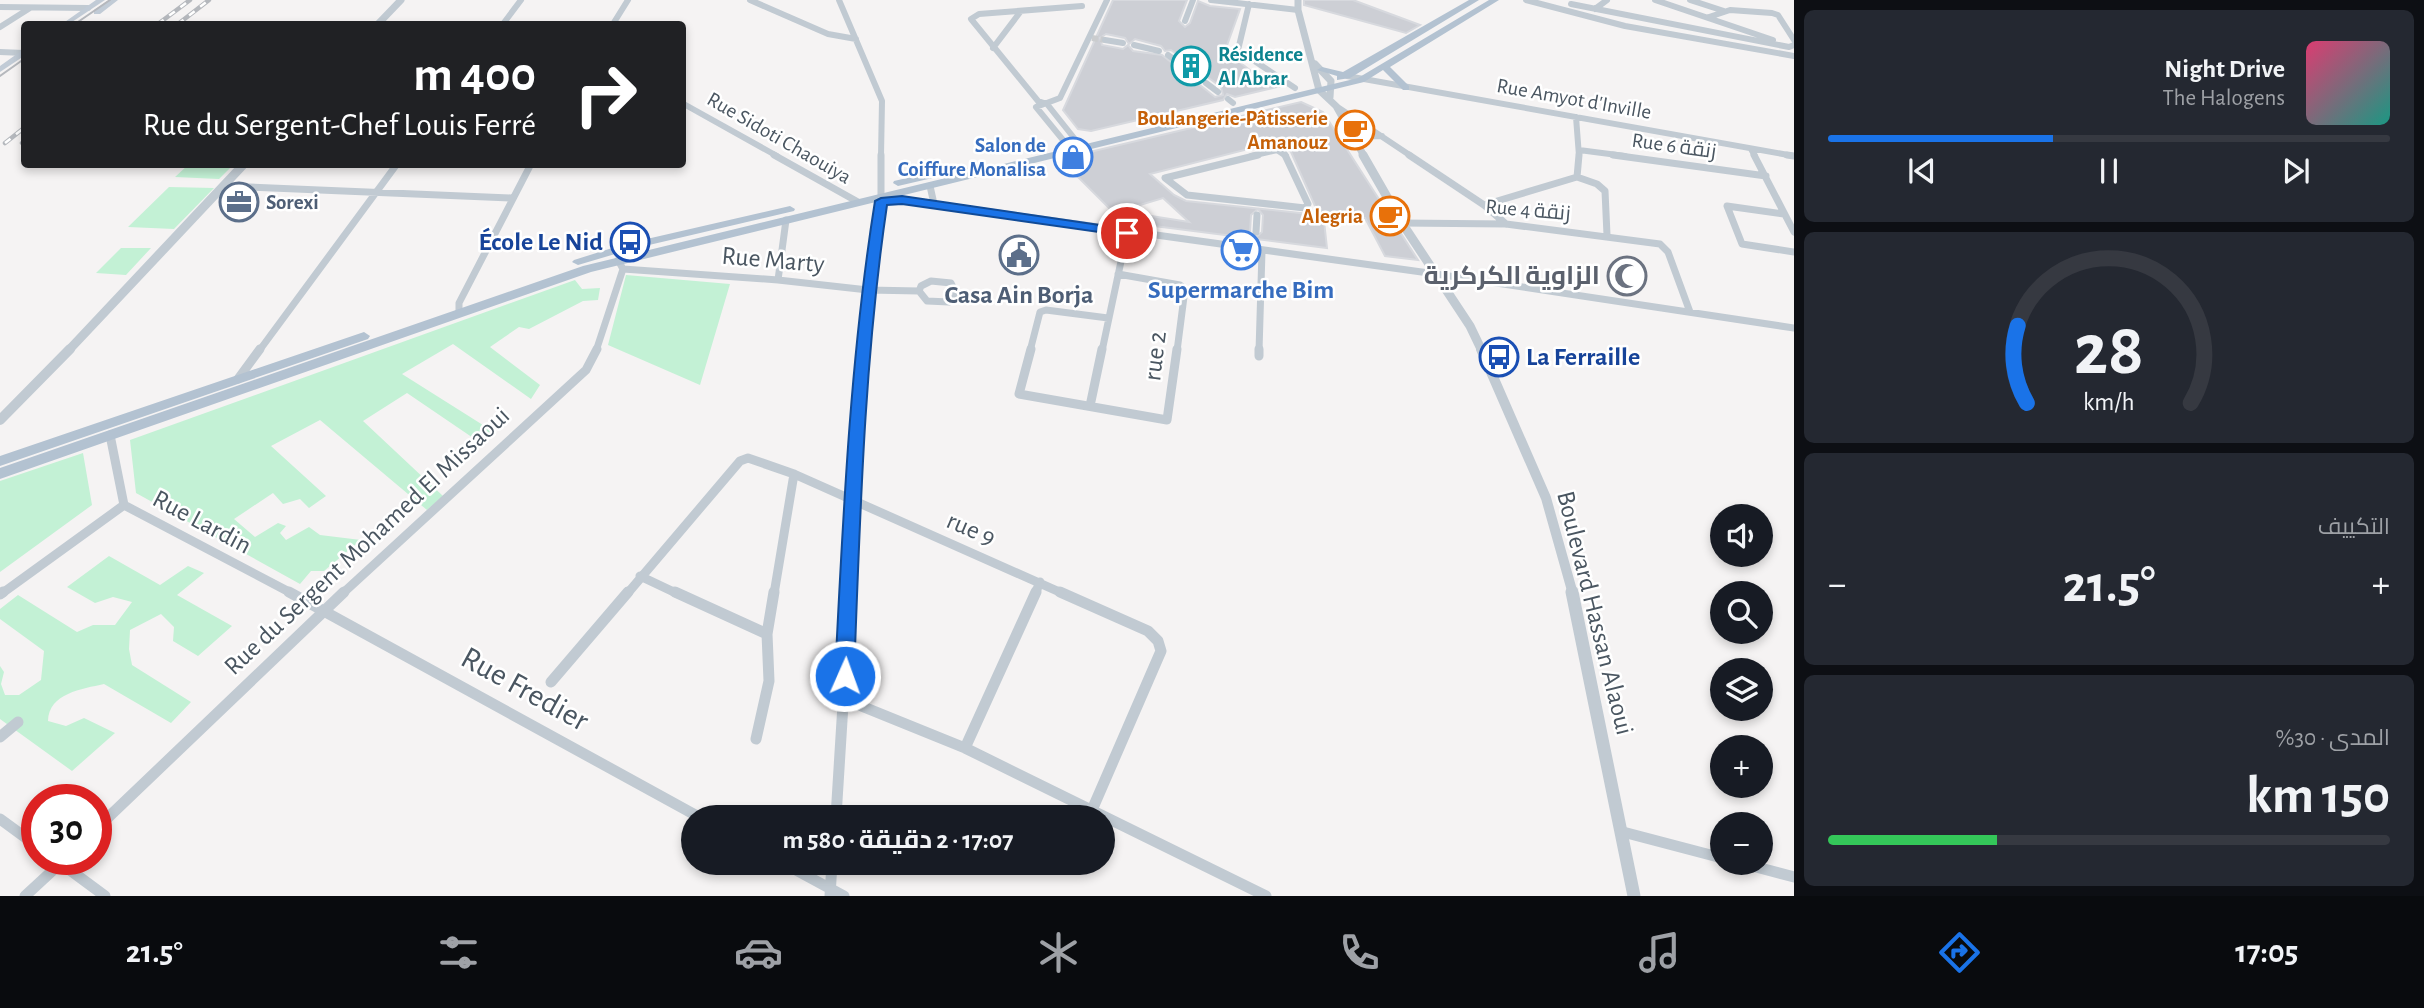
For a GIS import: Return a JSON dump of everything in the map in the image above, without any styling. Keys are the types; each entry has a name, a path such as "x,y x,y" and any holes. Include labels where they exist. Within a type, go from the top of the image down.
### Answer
{"main road":[{"path":"70,21 101,0"},
{"path":"83,21 114,0"},
{"path":"0,474 629,246 845,197 881,195 930,186 1231,101 1295,88 1325,86 1348,76 1475,0"},
{"path":"0,461 238,379 459,308 1074,146 1325,86 1361,80 1495,0"},
{"path":"0,70 21,55"},
{"path":"0,80 21,65"},
{"path":"1384,66 1406,88"},
{"path":"1318,67 1348,76"}],"street":[{"path":"381,21 401,0"},
{"path":"505,21 522,0"},
{"path":"615,21 628,0"},
{"path":"750,0 828,34 856,39"},
{"path":"837,805 853,502 868,290 881,195 883,100 839,0"},
{"path":"1037,104 1047,104 1060,98 1107,0"},
{"path":"1185,21 1193,0"},
{"path":"1211,0 1298,10"},
{"path":"1298,0 1298,10 1325,86"},
{"path":"1526,0 1711,43 1794,56"},
{"path":"1595,9 1607,0"},
{"path":"1655,0 1793,45"},
{"path":"1690,0 1724,11 1775,13 1793,45"},
{"path":"1562,10 1574,2 1595,9 1793,45"},
{"path":"1249,4 1238,50 1295,88"},
{"path":"1074,146 993,48 972,16 1082,6"},
{"path":"0,7 89,8"},
{"path":"0,27 30,8"},
{"path":"1709,17 1724,11"},
{"path":"993,48 1021,12"},
{"path":"1761,23 1765,37"},
{"path":"1105,40 1123,43"},
{"path":"1133,45 1159,51"},
{"path":"0,52 21,53"},
{"path":"1168,55 1180,64"},
{"name":"Boulevard Hassan Alaoui","path":"1318,67 1333,103 1402,223 1457,304 1483,353 1546,498 1573,596 1634,896"},
{"path":"1187,69 1199,78"},
{"name":"Rue Amyot d'Inville","path":"1348,76 1794,156"},
{"path":"1206,83 1218,92"},
{"path":"1333,103 1484,205 1506,224"},
{"path":"1047,104 1074,146"},
{"name":"Rue Sidoti Chaouiya","path":"686,105 858,202"},
{"path":"1576,117 1579,150 1577,177"},
{"path":"1353,138 1382,136"},
{"path":"1751,149 1794,232"},
{"path":"1281,150 1307,206 1298,209 1257,208 1187,195 1165,178 1281,150"},
{"name":"Rue 6 زنقة","path":"1579,150 1766,176"},
{"path":"0,421 130,289 240,168"},
{"path":"238,379 394,168"},
{"path":"459,308 511,198 529,168"},
{"path":"1484,205 1577,177 1597,184 1605,191 1607,236"},
{"path":"224,186 511,198"},
{"path":"930,186 934,204"},
{"path":"881,195 1127,233 1794,326 1793,316"},
{"path":"1784,214 1727,206 1742,244 1794,253"},
{"path":"1257,208 1259,356"},
{"path":"778,280 786,220"},
{"name":"Rue 4 زنقة","path":"1402,223 1506,224 1660,244 1668,252 1690,312"},
{"path":"1108,318 1046,310 1040,312 1018,392 1021,395 1090,406 1127,233"},
{"name":"Rue Marty","path":"620,265 868,290 919,291"},
{"name":"Rue du Sergent Mohamed El Missaoui","path":"112,814 324,610 586,370 594,358 620,265"},
{"name":"rue 2","path":"1090,406 1166,420 1168,418 1185,289 1180,285 1118,274"},
{"path":"938,280 951,283 957,291 954,299 949,302 935,304 923,299 919,291 925,283 938,280"},
{"name":"Rue Lardin","path":"110,435 124,505 324,610"},
{"name":"rue 9","path":"640,576 743,459 794,474 1148,631 1158,641 1161,650 1158,660 1093,805"},
{"path":"756,739 769,681 767,634 794,474"},
{"path":"0,594 124,505"},
{"path":"551,682 640,576 767,634"},
{"path":"965,748 1040,582"},
{"name":"Rue Fredier","path":"324,610 681,807"},
{"path":"844,699 965,748 1081,805"},
{"path":"0,737 18,722"},
{"path":"0,819 21,834"},
{"path":"1115,822 1266,896"},
{"path":"1623,832 1710,855"},
{"path":"1773,871 1794,877"},
{"path":"25,896 46,875"},
{"path":"78,875 105,896"},
{"path":"802,875 830,892 844,896"}],"green space":[{"path":"185,168 230,168 219,179 175,177"},
{"path":"169,187 214,188 174,229 128,227"},
{"path":"121,248 151,248 126,275 96,273"},
{"path":"626,275 730,284 700,385 608,345"},
{"path":"575,280 582,289 600,288 598,300 583,301 529,329 519,327 490,347 540,385 531,399 453,344 402,374 494,432 482,444 407,393 363,421 443,496 427,510 320,420 271,446 326,496 309,508 300,499 283,504 273,493 234,519 255,537 278,523 286,526 280,533 286,540 309,527 320,535 361,540 324,571 311,571 300,584 136,493 130,440"},
{"path":"83,453 92,505 0,572 0,481"},
{"path":"109,556 160,585 188,566 204,573 177,595 232,626 198,656 173,641 174,627 161,614 130,630 132,665 191,702 171,723 104,684 60,698 54,704 48,721 66,726 84,718 115,733 72,771 0,719 0,666 4,672 1,684 5,695 19,695 41,680 44,651 0,619 0,609 18,595 77,632 93,625 115,625 132,602 113,597 95,603 67,587"}],"building":[{"name":"Résidence Al Abrar","path":"1113,0 1187,0 1179,21 1185,27 1190,23 1198,1 1210,6 1240,9 1225,51 1259,77 1266,75 1281,86 1235,97 1227,94 1223,100 1091,131 1078,129 1063,110","holes":["1106,34 1125,38 1129,44 1135,39 1161,46 1165,51 1171,50 1221,87 1223,95 1215,97 1162,55 1133,51 1128,45 1123,49 1102,45 1100,38"]},
{"path":"1304,0 1353,0 1420,25 1406,33 1304,5"},
{"path":"1301,102 1323,112 1418,260 1385,256 1365,218 1331,217 1324,221 1327,248 1123,222 1060,159","holes":["1276,142 1291,152 1319,215 1186,201 1174,195 1150,174","1163,198 1189,222 1120,211","1258,209 1263,215 1262,232 1255,238 1250,232 1251,215"]}],"tunnel":[{"path":"1092,38 1105,40"}],"tram line":[{"path":"79,21 110,0"},
{"path":"0,76 21,61"}],"railway":[{"path":"162,21 190,0"},
{"path":"182,21 209,0"},
{"path":"5,143 21,130"}],"place":[{"name":"Résidence Al Abrar","path":"1191,66"},
{"name":"Boulangerie-Pâtisserie Amanouz","path":"1355,130"},
{"name":"Salon de Coiffure Monalisa","path":"1073,157"},
{"name":"Sorexi","path":"239,202"},
{"name":"Alegria","path":"1390,216"},
{"name":"École Le Nid","path":"630,242"},
{"name":"Supermarche Bim","path":"1241,250"},
{"name":"Casa Ain Borja","path":"1019,255"},
{"name":"الزاوية الكركرية","path":"1627,276"},
{"name":"La Ferraille","path":"1499,357"}],"route":[{"path":"845,676 853,502 868,290 881,201 902,200 1127,233"}]}
